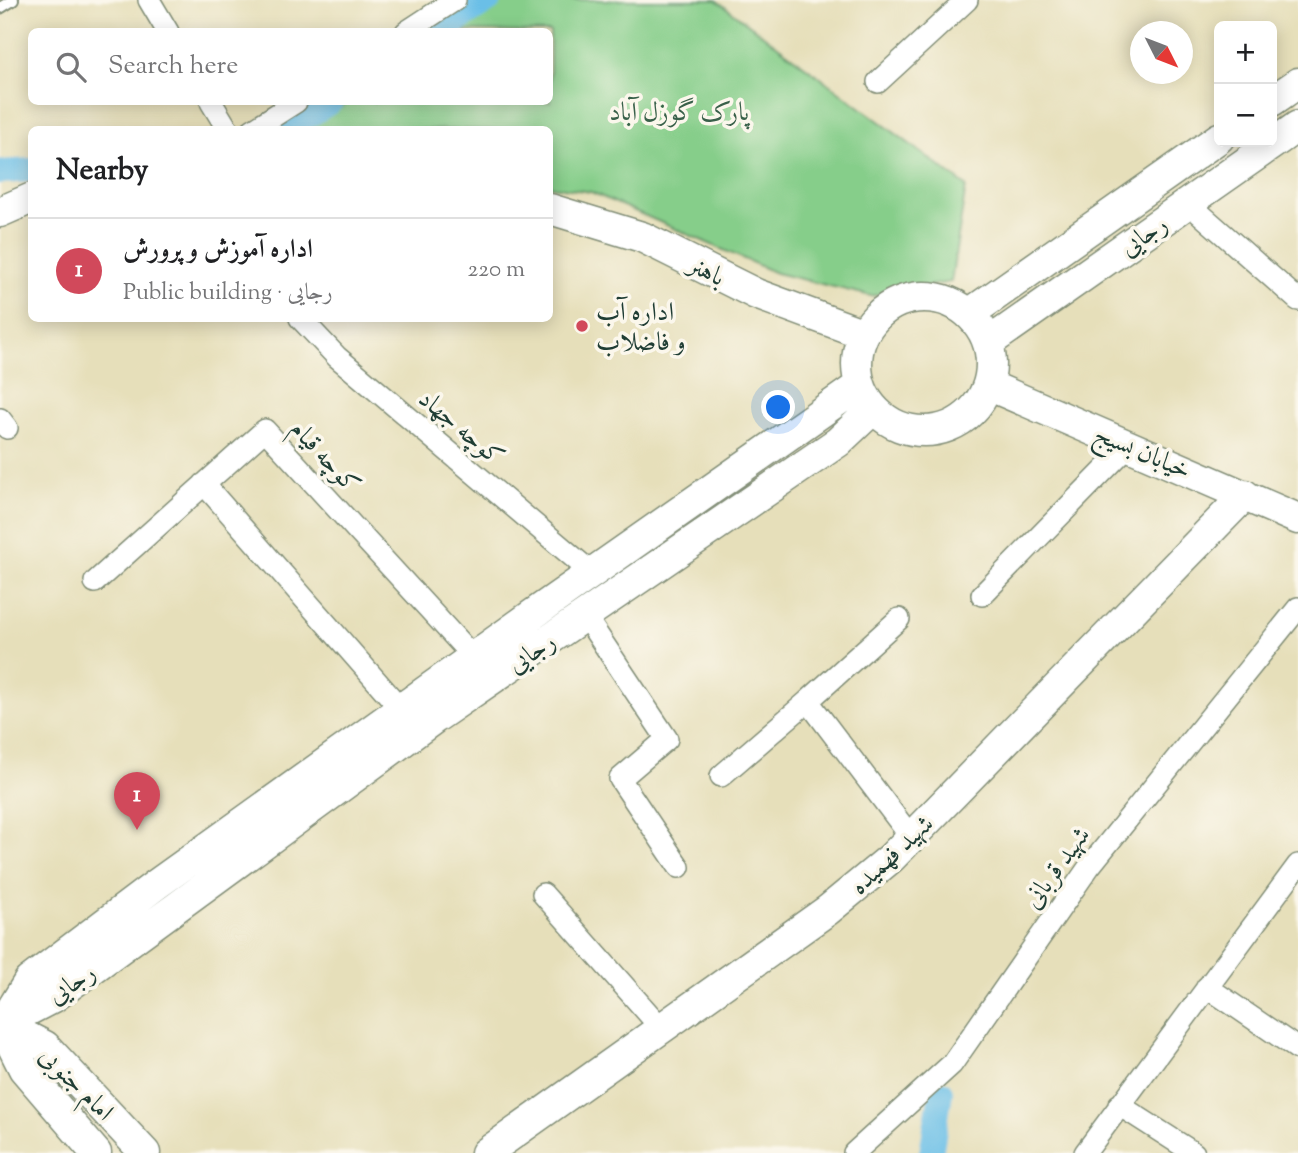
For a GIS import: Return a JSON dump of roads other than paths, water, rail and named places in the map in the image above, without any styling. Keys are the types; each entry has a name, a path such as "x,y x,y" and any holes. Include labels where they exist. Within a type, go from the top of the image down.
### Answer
{"street":[{"path":"149,0 166,28"},
{"path":"411,28 455,0"},
{"path":"877,82 967,0"},
{"path":"1277,98 1298,83"},
{"path":"213,105 226,126"},
{"path":"258,126 291,105"},
{"name":"رجایی","path":"988,343 1298,126"},
{"name":"رجایی","path":"969,314 1214,142"},
{"path":"0,212 28,200"},
{"path":"1188,203 1298,300"},
{"name":"باهنر","path":"553,210 642,237 756,295 864,334"},
{"path":"912,298 932,298 952,303 969,314 988,343 991,364 988,385 978,403 964,418 947,428 927,432 907,429 889,422 867,397 858,350 864,334 884,311 912,298"},
{"name":"کوچه جهاد","path":"304,322 337,357 592,573"},
{"name":"خیابان بسیج","path":"988,385 1298,519"},
{"name":"رجایی","path":"1,1024 29,981 400,708 592,573 867,397"},
{"name":"رجایی","path":"1,1024 54,997 435,718 838,442 867,397"},
{"name":"کوچه قیام","path":"95,582 265,430 473,657"},
{"path":"982,595 1129,445"},
{"path":"204,484 400,708"},
{"name":"شهید فهمیده","path":"486,1153 828,910 911,837 1245,495"},
{"name":"شهید قربانی","path":"854,1153 952,1064 1089,867 1298,608"},
{"path":"585,616 667,739 620,779 679,867"},
{"path":"721,776 899,619"},
{"path":"808,701 911,837"},
{"path":"1085,1153 1298,865"},
{"path":"543,894 662,1029"},
{"path":"1207,987 1298,1049"},
{"name":"امام جنوبی","path":"1,1024 24,1069 96,1153"},
{"name":"امام جنوبی","path":"1,1024 45,1046 145,1153"},
{"path":"1119,1105 1194,1153"}],"lane":[{"path":"0,8 13,0"}],"waterway":[{"path":"447,28 490,0"},
{"path":"293,126 326,105"},
{"path":"0,172 28,170"},
{"path":"931,1153 941,1092"}],"place":[{"name":"اداره آب و فاضلاب","path":"582,326"},
{"name":"اداره آموزش و پرورش","path":"137,830"}],"park label":[{"name":"پارک گوزل آباد","path":"679,111"}]}
